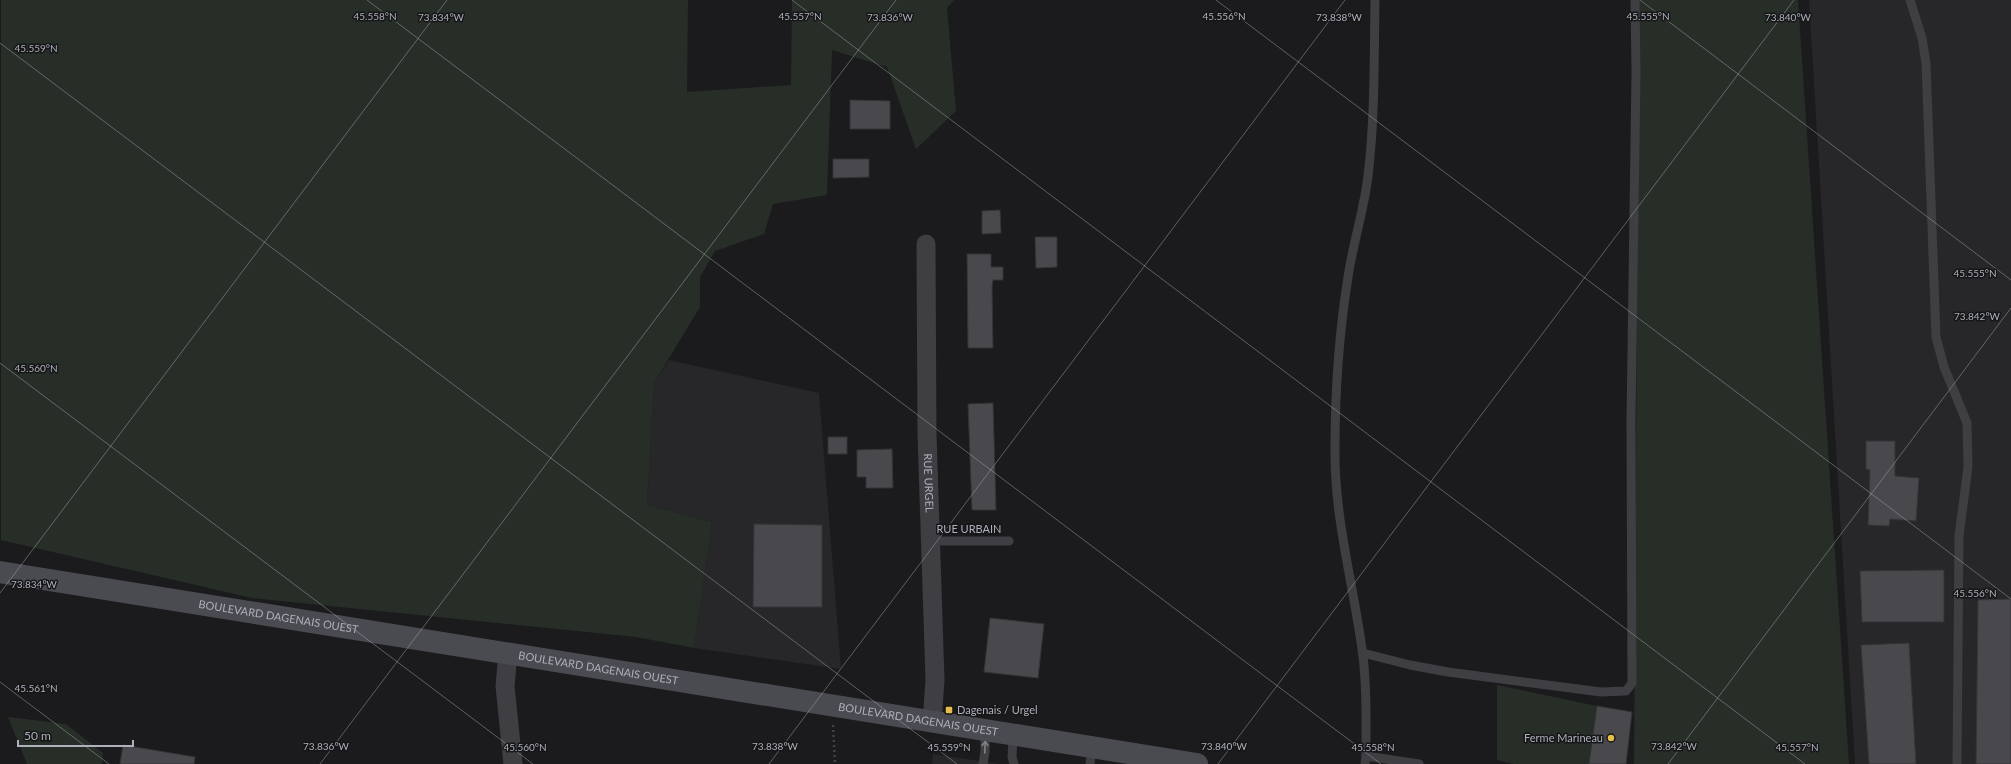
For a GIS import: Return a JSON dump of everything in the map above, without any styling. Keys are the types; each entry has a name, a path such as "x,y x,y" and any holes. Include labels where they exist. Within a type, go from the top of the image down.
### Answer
{"main road":[{"name":"BOULEVARD DAGENAIS OUEST","path":"0,572 985,730 1013,735 1091,755 1197,764"}],"street":[{"name":"RUE URGEL","path":"926,244 929,541 935,680 932,722"},
{"path":"508,654 505,686 513,764"}],"lane":[{"path":"1375,0 1372,120 1368,176 1349,269 1342,313 1336,394 1335,432 1337,486 1363,653 1366,692 1366,760 1419,764"},
{"path":"1363,653 1410,665 1448,672 1601,692 1626,691 1632,683 1630,504 1636,73 1635,0"},
{"path":"1910,0 1922,38 1926,63 1936,337 1944,367 1967,423 1968,467 1959,536 1956,764"},
{"name":"RUE URBAIN","path":"929,541 1009,541"},
{"path":"983,764 985,752 985,730"},
{"path":"1013,735 1012,757 1014,764"}],"path":[{"path":"834,706 833,730 835,764"}],"shaded area":[{"path":"1,0 688,0 687,92 791,85 792,0 954,0 947,8 956,111 916,149 887,67 832,50 827,195 773,204 764,234 715,251 700,277 700,307 654,383 647,505 712,522 694,648 636,637 252,598 1,540"},
{"path":"1639,0 1798,0 1849,764 1634,764"},
{"path":"1809,0 2011,0 2011,764 1855,764"},
{"path":"669,360 819,393 841,669 694,648 712,522 647,505 654,383"},
{"path":"1497,685 1597,706 1589,764 1514,764 1497,760"},
{"path":"8,717 66,724 103,753 102,764 27,764"},
{"path":"933,754 999,764 932,764"}],"building":[{"path":"850,100 890,101 890,129 850,129"},
{"path":"833,159 869,159 869,177 833,178"},
{"path":"1000,210 1001,233 982,234 982,211"},
{"path":"1035,237 1057,237 1057,267 1036,268"},
{"path":"967,254 991,254 991,267 1003,267 1003,280 993,280 992,287 993,348 968,348"},
{"path":"993,403 996,510 972,510 968,404"},
{"path":"828,437 847,437 847,454 828,454"},
{"path":"1866,441 1895,441 1895,476 1919,478 1916,521 1890,519 1889,526 1868,525 1870,470 1866,469"},
{"path":"892,449 893,488 866,488 866,477 857,477 857,450"},
{"path":"754,524 822,525 822,607 753,607"},
{"path":"1944,570 1944,622 1862,622 1860,571"},
{"path":"2011,599 2011,764 1976,764 1978,600"},
{"path":"990,618 1044,624 1038,678 984,672"},
{"path":"1909,643 1916,764 1869,764 1861,645"},
{"name":"Ferme Marineau","path":"1597,706 1632,712 1626,764 1589,764"},
{"path":"123,745 195,757 194,764 120,764"}],"place":[{"name":"Dagenais / Urgel","path":"949,710"},
{"name":"Ferme Marineau","path":"1611,738"}]}
